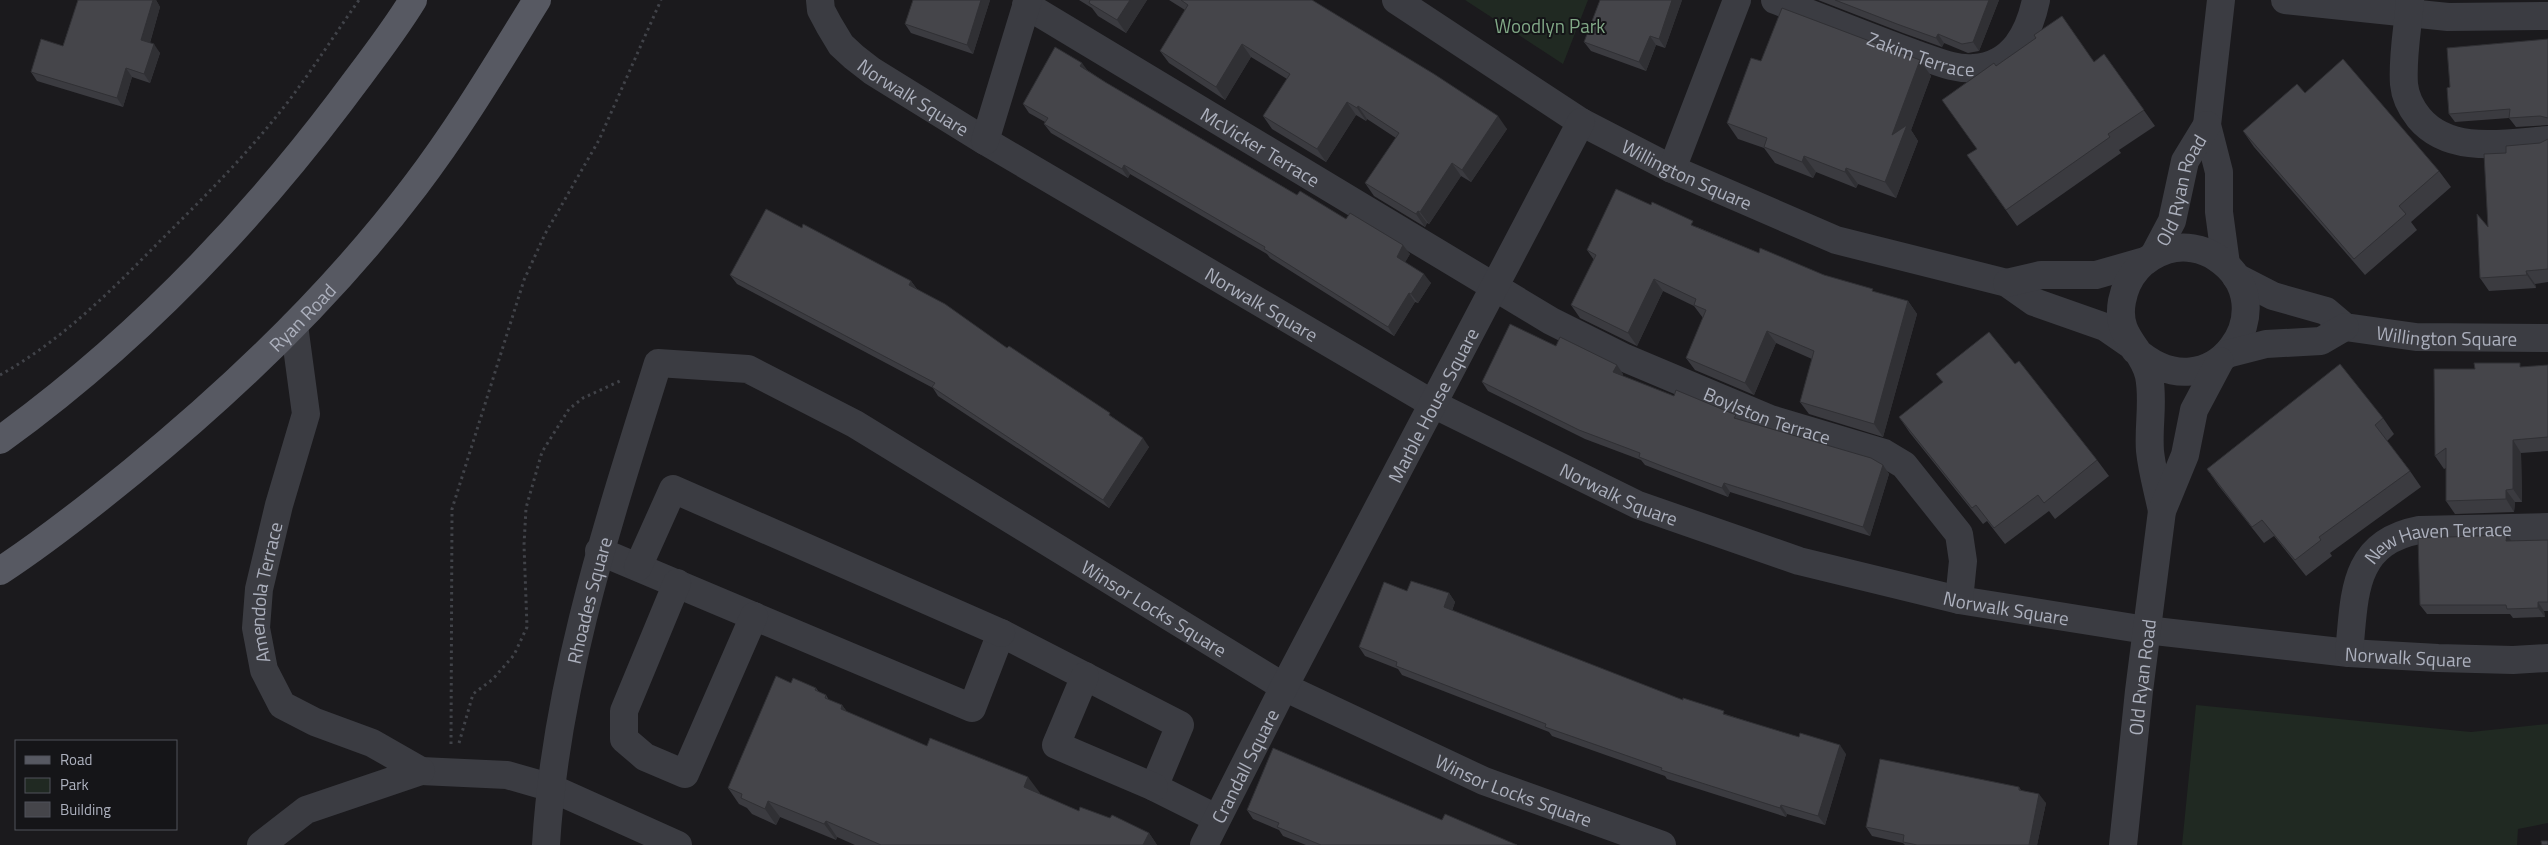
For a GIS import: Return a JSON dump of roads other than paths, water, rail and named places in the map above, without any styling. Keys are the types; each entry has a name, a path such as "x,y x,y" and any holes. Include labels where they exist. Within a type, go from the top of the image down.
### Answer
{"main road":[{"path":"0,440 40,411 126,339 252,211 319,130 396,27 413,0"},
{"name":"Ryan Road","path":"0,571 94,503 200,416 294,326 358,256 415,187 477,98 537,0"}],"street":[{"name":"Norwalk Square","path":"820,0 821,10 828,25 842,45 854,57 872,71 985,141 1433,404 1638,505 1799,561 1959,600 2146,630 2349,653 2513,660 2548,658"},
{"name":"Willington Square","path":"1396,0 1581,122 1672,169 1836,240 2006,283 2034,302 2105,327 2133,348"},
{"path":"1672,169 1737,0"},
{"name":"Zakim Terrace","path":"1775,0 1943,64 1975,68 1999,61 2019,45 2028,31 2036,0"},
{"name":"Old Ryan Road","path":"2133,348 2149,363 2166,370 2185,373 2203,370 2223,357 2234,347 2242,332 2246,314 2244,297 2231,270 2219,212 2219,172 2207,125 2221,0"},
{"path":"2285,0 2410,7 2474,18 2548,16"},
{"name":"McVicker Terrace","path":"985,141 1027,3 1495,288"},
{"path":"2410,7 2404,84 2407,100 2428,128 2446,138 2467,143 2489,145 2548,140"},
{"name":"Marble House Square","path":"1284,687 1581,122"},
{"name":"Old Ryan Road","path":"2162,510 2150,451 2149,376 2145,361 2133,348 2122,325 2121,307 2128,281 2150,258 2172,221 2185,161 2207,125"},
{"name":"Old Ryan Road","path":"2150,258 2172,248 2191,248 2210,253 2231,270"},
{"name":"Willington Square","path":"2006,283 2041,275 2096,275 2150,258"},
{"path":"2223,357 2266,344 2321,341 2345,327 2326,311 2273,296 2231,270"},
{"name":"Boylston Terrace","path":"1495,288 1551,321 1624,358 1770,419 1884,453 1904,465 1959,534 1963,561 1959,600"},
{"name":"Amendola Terrace","path":"294,326 306,414 279,505 259,589 256,628 264,670 282,705 315,722 372,743 421,771"},
{"name":"Willington Square","path":"2345,327 2416,337 2548,338"},
{"name":"Old Ryan Road","path":"2123,845 2146,630 2162,510 2185,456 2194,410 2223,357"},
{"name":"Rhoades Square","path":"546,845 549,788 567,691 599,551 658,363"},
{"name":"Winsor Locks Square","path":"658,363 748,369 855,424 1284,687 1484,781 1628,840 1662,845"},
{"path":"638,567 673,489 1001,633 1180,725 1154,787"},
{"name":"New Haven Terrace","path":"2349,653 2354,608 2362,575 2368,560 2388,540 2400,534 2419,530 2548,528"},
{"path":"599,551 972,708 1001,633"},
{"path":"677,583 624,711 624,739 645,757 685,774 754,616"},
{"path":"1085,676 1056,745 1154,787 1216,818"},
{"name":"Crandall Square","path":"1204,845 1284,687"},
{"name":"Amendola Terrace","path":"260,845 306,810 421,771 507,775 549,788 678,845"}],"park label":[{"name":"Woodlyn Park","path":"1550,25"}]}
